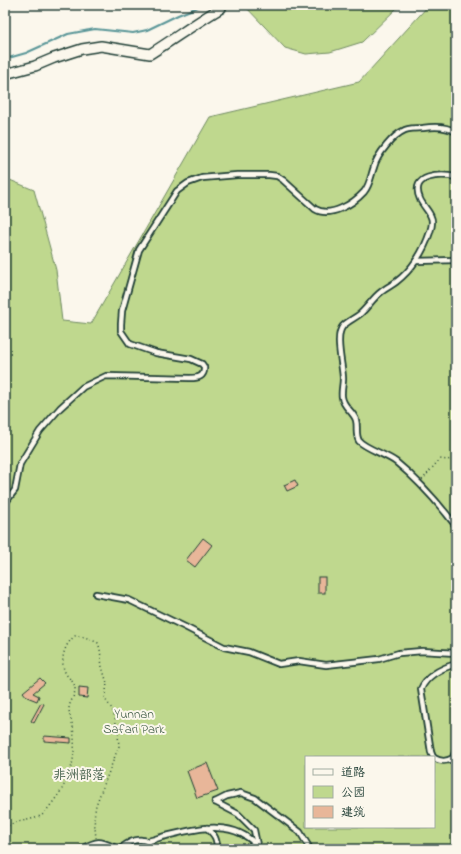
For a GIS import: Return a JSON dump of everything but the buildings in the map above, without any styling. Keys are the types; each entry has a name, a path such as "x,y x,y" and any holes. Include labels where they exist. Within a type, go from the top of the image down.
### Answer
{"street":[{"path":"5,74 35,66 82,49 101,46 150,54 198,21 222,8 221,5"}],"lane":[{"path":"5,503 15,490 20,464 40,430 60,408 83,387 106,376 190,378 200,377 203,374 204,367 191,359 156,353 130,344 122,331 121,324 122,312 140,250 177,191 182,186 202,178 237,175 277,176 319,212 336,210 347,205 364,192 379,155 398,134 405,130 433,127 447,128 456,132"},
{"path":"456,177 444,175 430,176 419,186 418,193 420,200 432,218 430,231 416,261 397,281 383,290 360,314 343,326 339,331 343,378 342,397 344,404 353,414 356,421 357,436 360,442 394,460 419,484 456,526"},
{"path":"416,261 456,260"},
{"path":"96,594 129,600 224,647 249,652 279,664 299,661 326,665 379,659 399,653 422,650 456,653"},
{"path":"433,756 431,752 421,689 429,678 441,669 456,664"},
{"path":"435,759 441,762 453,758 456,750"},
{"path":"259,847 254,830 238,814 215,802 227,796 241,793 255,798 300,832 310,849"},
{"path":"81,849 94,842 101,841 119,849 135,840 147,841 165,836 215,827 235,831 247,837 259,847"},
{"path":"207,828 217,839 217,849"},
{"path":"147,841 151,849"}],"path":[{"path":"419,484 440,459 448,460 456,456"},
{"path":"5,828 12,823 42,815 62,790 68,776 75,754 73,724 69,712 75,696 75,684 65,672 63,655 64,650 70,640 75,636 85,637 98,643 100,649 102,667 107,683 105,699 112,709 119,740 117,751 110,765 96,805 94,818 97,842"},
{"path":"5,843 6,849"}],"green space":[{"path":"244,5 400,5 362,42 330,52 306,54 285,48"},
{"path":"429,5 456,5 456,849 5,849 5,178 34,190 56,270 62,321 91,324 210,117 359,82"}],"waterway":[{"path":"5,59 26,53 68,34 95,29 133,33 147,30 203,5"}],"park label":[{"name":"Yunnan Safari Park","path":"134,722"},
{"name":"非洲部落","path":"79,775"}]}
